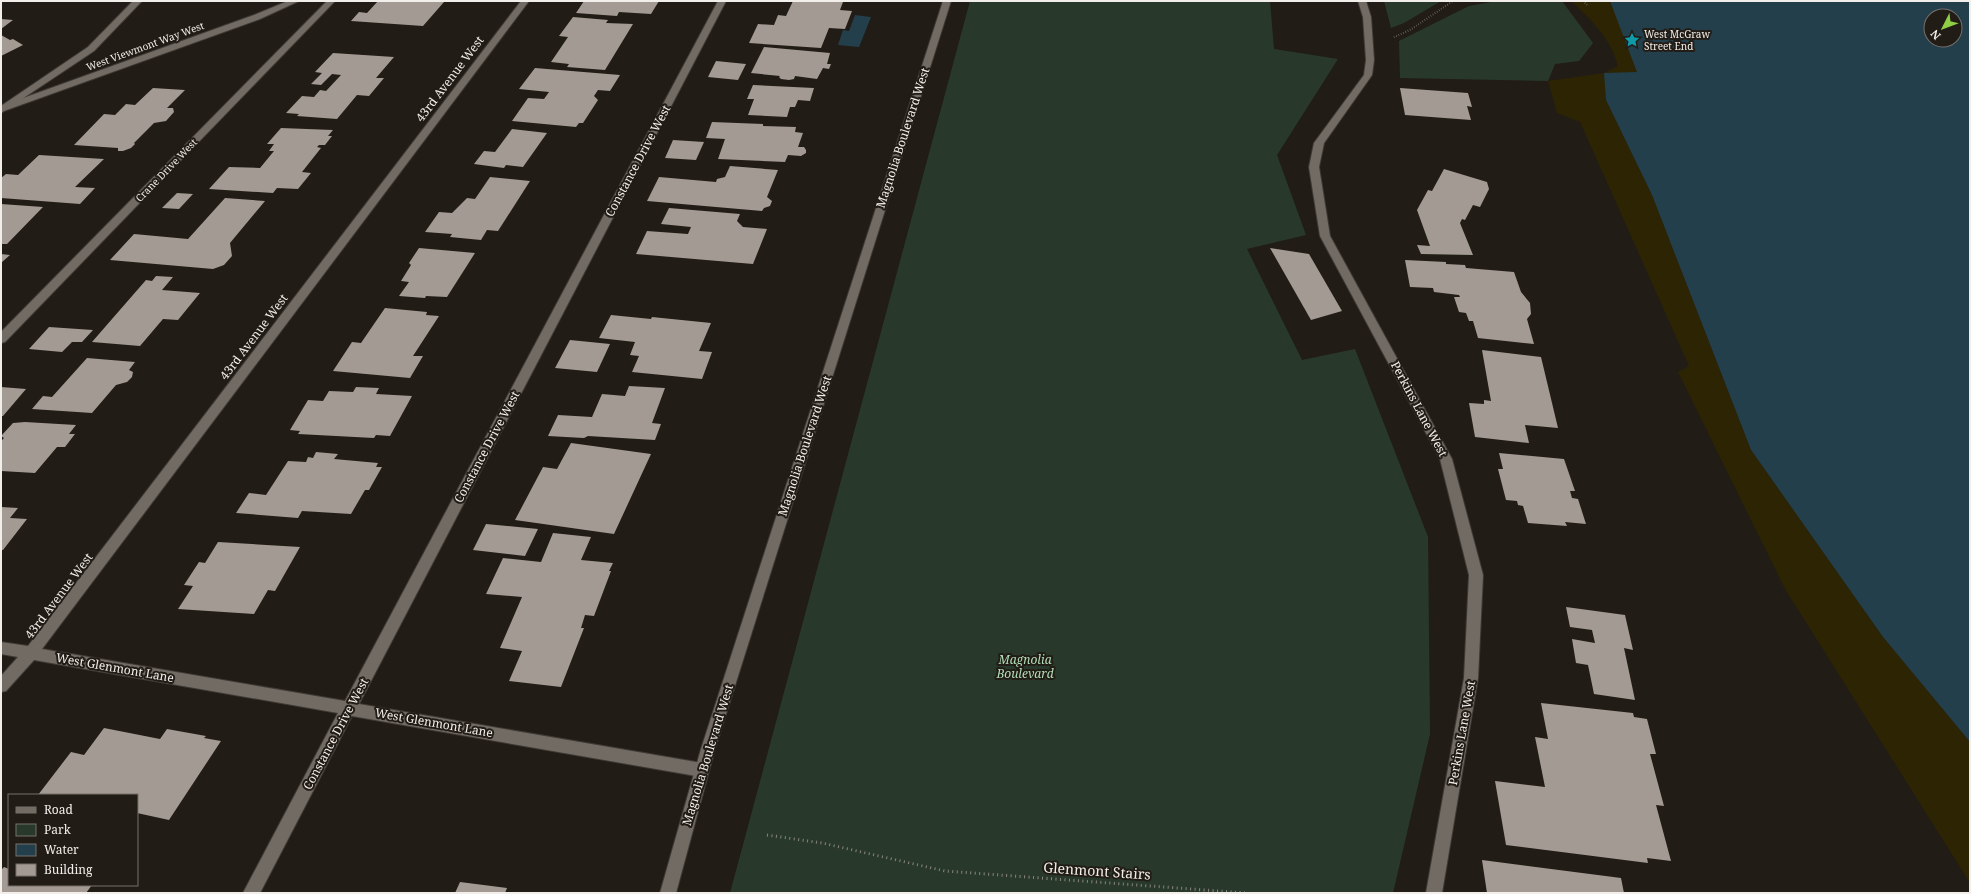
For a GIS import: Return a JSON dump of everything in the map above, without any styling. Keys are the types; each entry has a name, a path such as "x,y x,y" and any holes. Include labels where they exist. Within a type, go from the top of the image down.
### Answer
{"street":[{"path":"2,109 91,49 138,1"},
{"name":"West Viewmont Way West","path":"2,109 257,17 295,1"},
{"name":"Crane Drive West","path":"1,339 330,1"},
{"name":"43rd Avenue West","path":"1,686 31,654 525,1"},
{"name":"Constance Drive West","path":"251,893 350,709 722,1"},
{"name":"Magnolia Boulevard West","path":"668,893 702,770 947,1"},
{"name":"Perkins Lane West","path":"1362,1 1367,17 1370,60 1368,75 1319,143 1314,167 1325,236 1446,459 1476,575 1471,678 1434,893"},
{"name":"West Glenmont Lane","path":"1,648 702,770"}],"path":[{"path":"1369,43 1382,44 1394,36 1410,30 1453,1"},
{"path":"1583,1 1588,6"},
{"name":"Glenmont Stairs","path":"768,835 822,843 945,871 1246,893"}],"green space":[{"name":"Magnolia Boulevard","path":"970,1 1270,1 1274,49 1338,59 1277,155 1306,235 1247,249 1302,360 1355,349 1428,537 1430,734 1393,893 730,893"},
{"path":"1384,1 1441,1 1404,23 1391,28"},
{"path":"1497,1 1562,1 1593,43 1579,61 1555,64 1548,81 1400,78 1399,41 1469,6"}],"sand":[{"path":"1571,1 1642,1 1669,74 1605,73 1606,100 1652,195 1751,450 1883,637 1970,742 1970,883 1785,589 1678,372 1689,366 1580,122 1557,113 1548,81 1604,73 1618,66 1611,47 1605,38 1593,23"}],"water":[{"path":"1610,1 1970,1 1970,742 1883,637 1751,450 1652,195 1606,100 1604,73 1637,72"},
{"path":"855,15 871,17 859,47 838,45 843,30 849,31"}],"building":[{"path":"378,1 444,2 423,26 351,21 359,12 367,13"},
{"path":"584,1 659,1 651,14 619,12 617,16 576,13"},
{"path":"793,1 843,2 840,10 852,11 845,29 829,28 821,48 749,43 758,24 774,25 778,15 786,16"},
{"path":"573,17 608,20 606,23 633,24 605,70 567,67 569,64 551,62 568,37 559,36"},
{"path":"1,19 13,20 1,29"},
{"path":"1,35 10,40 13,39 23,45 1,56"},
{"path":"764,47 830,53 827,64 831,64 829,69 823,68 817,79 795,76 794,79 789,80 781,79 779,77 780,76 751,73"},
{"path":"333,53 394,57 376,78 384,78 369,96 357,95 337,119 297,116 299,114 286,113 302,96 314,97 320,90 326,91 341,75 332,74 321,85 311,84 322,73 315,72"},
{"path":"716,61 746,64 738,80 708,77"},
{"path":"535,68 620,75 610,91 598,90 594,96 598,100 583,123 579,123 576,127 512,121 528,98 544,99 549,92 519,89"},
{"path":"753,85 814,88 810,101 798,100 795,107 790,107 787,117 748,115 754,99 747,99"},
{"path":"153,88 185,90 167,108 173,108 174,112 166,121 154,123 131,148 118,151 118,148 74,145 104,114 115,115 126,104 135,105"},
{"path":"1400,88 1468,93 1472,107 1467,106 1471,120 1405,115"},
{"path":"712,122 796,127 795,132 803,133 798,147 804,147 806,153 801,156 788,155 785,162 718,159 725,139 706,138"},
{"path":"281,128 333,130 328,136 332,136 325,145 319,145 317,147 321,148 302,172 311,173 298,189 277,188 273,193 209,189 229,167 260,168 274,151 269,151 274,144 267,144"},
{"path":"512,129 547,133 523,167 506,165 504,168 474,164 484,151 495,152"},
{"path":"673,140 704,142 696,160 665,158"},
{"path":"39,155 104,159 75,187 95,188 80,204 1,198 1,178 6,174 18,175"},
{"path":"730,166 778,170 767,197 772,201 770,206 764,208 762,211 647,201 659,177 716,182 717,179 725,177"},
{"path":"1444,169 1487,182 1489,189 1480,207 1473,205 1465,220 1462,219 1460,223 1473,255 1421,254 1417,245 1430,246 1417,210 1428,190 1432,191"},
{"path":"490,177 530,181 498,231 487,230 481,240 450,237 452,234 425,232 439,212 452,213 467,198 475,199"},
{"path":"177,193 193,194 179,209 162,208"},
{"path":"225,198 265,201 230,243 232,256 224,265 213,269 110,260 134,234 188,239"},
{"path":"1,204 43,207 7,244 1,244"},
{"path":"669,208 740,214 737,221 743,227 767,229 753,264 636,254 647,231 688,234 691,227 661,224"},
{"path":"419,248 475,253 447,297 426,296 425,298 399,296 409,282 401,281 411,265 409,263"},
{"path":"1270,248 1309,254 1342,311 1311,320"},
{"path":"1,254 10,255 1,263"},
{"path":"1405,260 1446,262 1446,264 1465,265 1466,268 1514,272 1521,292 1530,303 1531,314 1527,319 1534,344 1478,338 1473,321 1469,321 1466,313 1459,312 1454,297 1460,297 1459,295 1434,292 1433,288 1410,287"},
{"path":"156,276 173,277 162,290 200,293 178,320 163,319 140,346 92,342 146,280 152,281"},
{"path":"385,308 427,312 426,315 439,316 413,356 423,356 410,378 333,371 352,342 361,343"},
{"path":"611,315 651,319 652,317 711,323 699,351 712,352 702,379 632,372 639,356 630,355 635,342 599,338"},
{"path":"49,327 93,330 82,342 72,342 62,352 29,349"},
{"path":"570,340 610,344 597,372 555,368"},
{"path":"1482,350 1541,357 1558,428 1525,425 1529,443 1475,437 1469,403 1484,404 1484,400 1491,401"},
{"path":"87,358 135,362 129,370 133,372 132,377 127,382 116,385 92,413 32,409 43,396 52,397"},
{"path":"629,386 665,388 652,423 661,424 655,440 588,436 584,438 548,436 558,415 592,417 602,394 625,396"},
{"path":"1,387 26,389 3,416 1,416"},
{"path":"356,387 379,388 376,394 412,396 390,436 376,435 374,438 298,434 300,431 290,430 308,400 323,401 329,391 353,392"},
{"path":"25,422 76,425 69,434 75,434 65,447 57,447 35,473 1,471 1,441 4,438 1,436 13,423"},
{"path":"571,443 651,454 614,534 515,520 543,467 557,469"},
{"path":"316,452 338,454 334,459 378,463 376,467 382,467 369,490 365,490 351,514 302,511 298,518 236,513 249,493 266,495 288,461 306,462 308,457 313,458"},
{"path":"1499,453 1564,459 1575,491 1570,491 1572,498 1578,499 1586,524 1565,522 1567,526 1528,523 1523,506 1518,505 1517,501 1506,500 1498,469 1503,469"},
{"path":"1,507 18,508 10,518 27,519 3,550 1,550"},
{"path":"486,524 538,529 525,556 473,550"},
{"path":"553,533 591,537 581,560 613,563 609,571 611,571 594,616 585,615 581,628 584,628 561,687 509,681 522,651 500,648 522,597 486,594 503,558 541,562"},
{"path":"218,542 300,547 275,591 268,590 254,614 178,609 193,586 184,585 199,562 205,563"},
{"path":"1566,607 1625,615 1633,650 1624,648 1635,700 1594,694 1588,665 1576,663 1572,639 1595,643 1592,630 1570,627"},
{"path":"1541,703 1633,713 1634,717 1647,719 1656,754 1650,754 1664,806 1656,805 1671,861 1647,858 1648,863 1506,845 1495,781 1545,787 1535,737 1548,739"},
{"path":"104,728 160,739 167,729 206,736 204,738 221,741 169,820 138,813 138,794 39,794 71,752 84,755"},
{"path":"1482,860 1621,878 1624,893 1487,893"},
{"path":"4,867 8,869 8,886 91,886 86,893 1,893 1,870"},
{"path":"460,882 507,888 505,893 455,893"}],"place":[{"name":"West McGraw Street End","path":"1632,40"}]}
